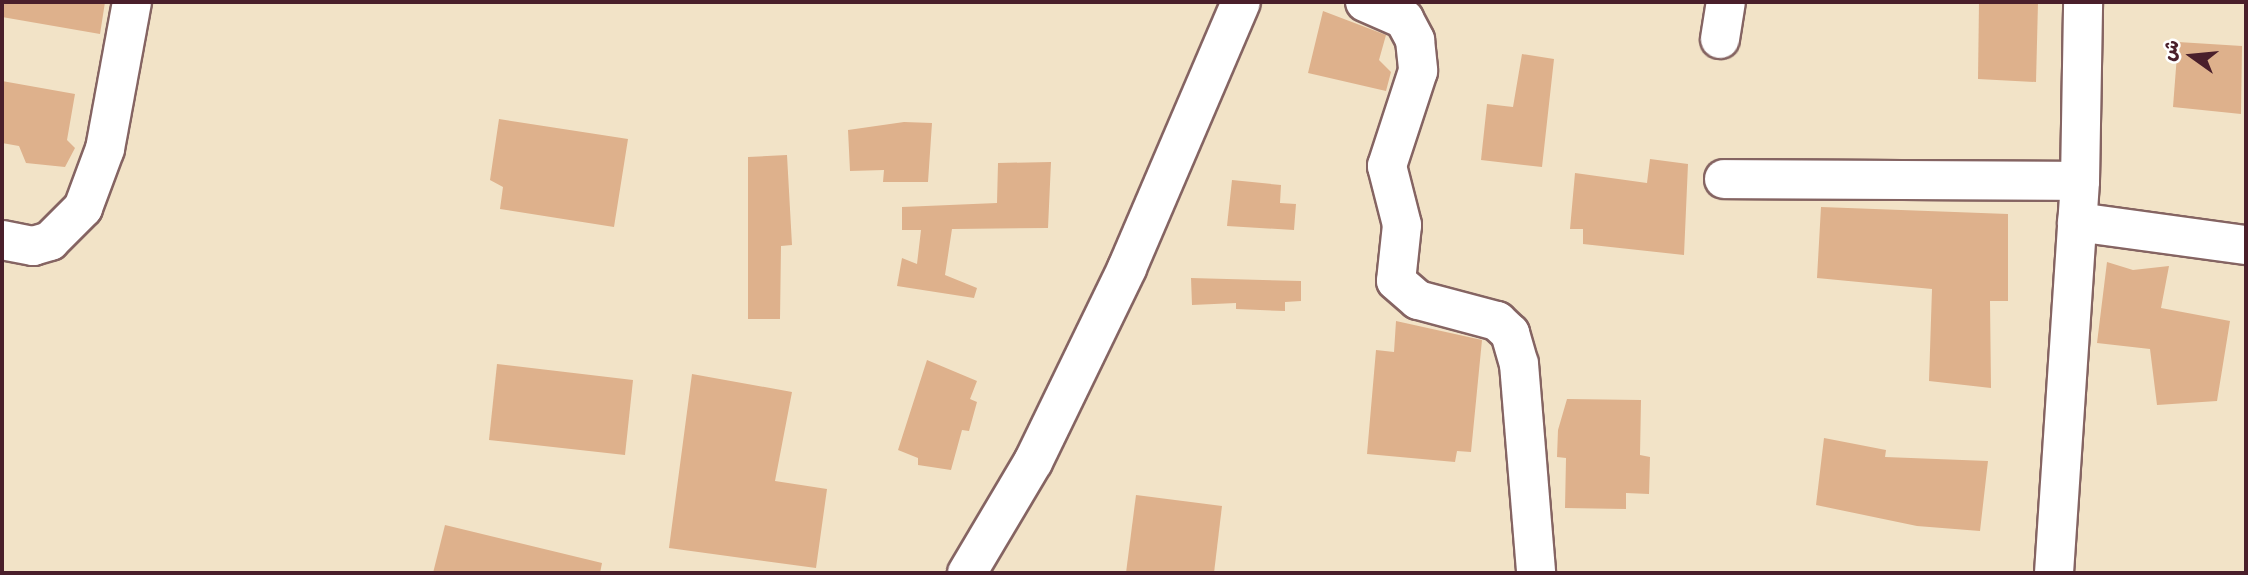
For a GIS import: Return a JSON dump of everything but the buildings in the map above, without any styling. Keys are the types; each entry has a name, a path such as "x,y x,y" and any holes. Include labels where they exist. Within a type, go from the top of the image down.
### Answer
{"street":[{"path":"2,240 33,246 50,241 83,208 105,149 132,2"},
{"path":"967,573 1033,462 1127,268 1241,2"},
{"path":"1365,2 1404,19 1415,40 1418,71 1387,166 1402,225 1396,281 1418,300 1497,321 1510,333 1520,364 1536,573"},
{"path":"1720,39 1726,2"},
{"path":"2054,573 2080,181 2083,2"},
{"path":"1724,179 2080,181"},
{"path":"2077,222 2246,245"}]}
